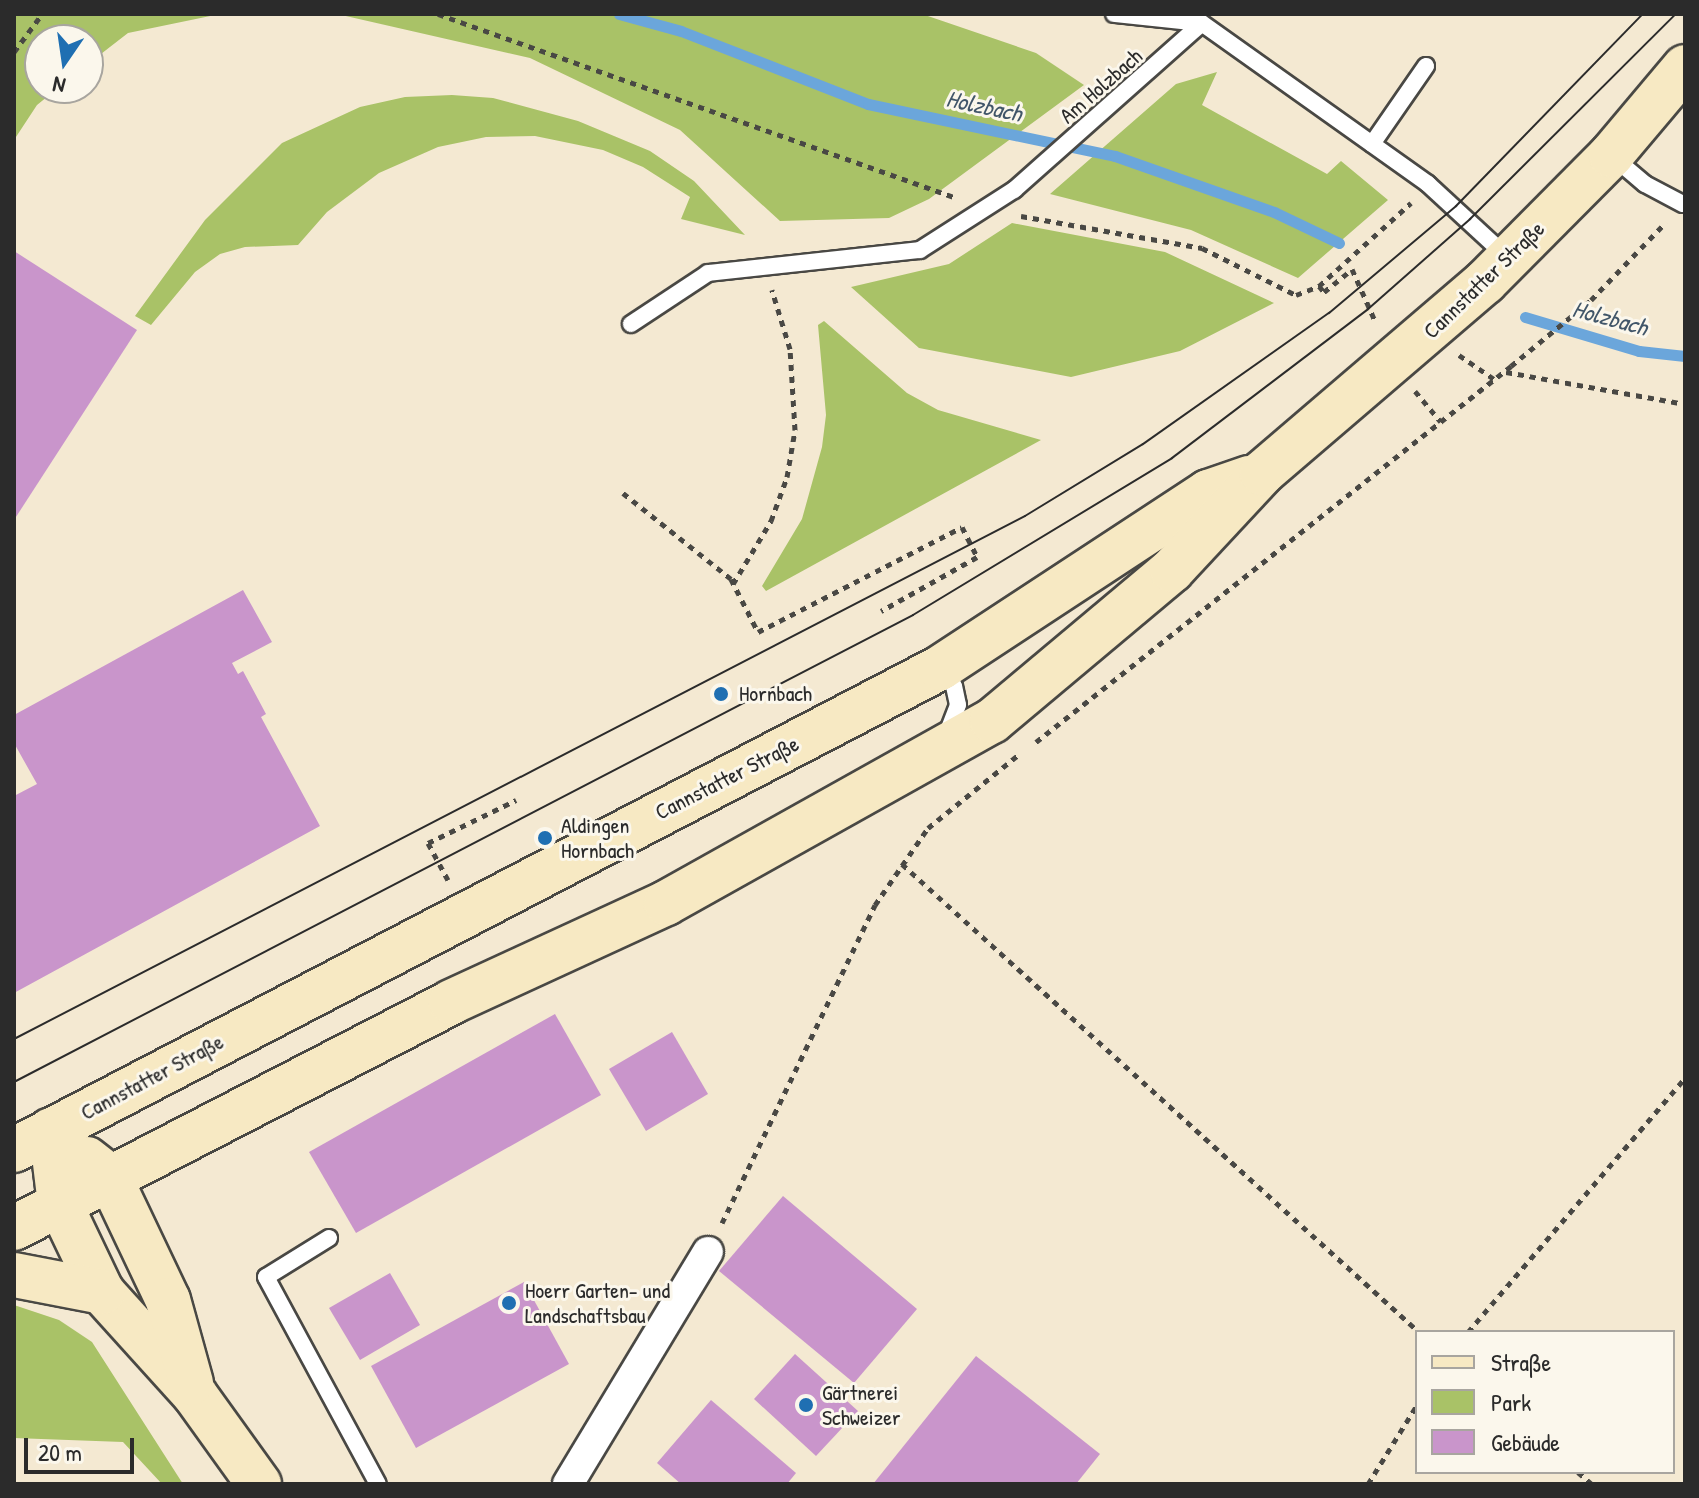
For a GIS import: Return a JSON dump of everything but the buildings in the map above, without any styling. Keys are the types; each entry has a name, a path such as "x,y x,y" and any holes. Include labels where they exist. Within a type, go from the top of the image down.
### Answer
{"main road":[{"name":"Cannstatter Straße","path":"60,1204 451,1002 666,903 931,759 992,721 1077,653 1172,570 1262,473 1423,339 1611,155 1685,67"},
{"name":"Cannstatter Straße","path":"32,1140 940,668 1208,492 1262,473"},
{"name":"Cannstatter Straße","path":"32,1140 109,1176 168,1300 195,1395"},
{"name":"Cannstatter Straße","path":"32,1140 102,1292 195,1395 259,1484"},
{"path":"14,1228 60,1204"},
{"path":"14,1275 102,1292"}],"street":[{"path":"568,1484 708,1252"}],"lane":[{"path":"1114,14 1195,18 1428,184 1508,258"},
{"name":"Am Holzbach","path":"631,324 708,273 920,250 1014,190 1134,88 1195,18"},
{"path":"1372,144 1426,66"},
{"path":"1611,155 1645,184 1683,204"},
{"path":"931,759 958,705 954,686 940,668"},
{"path":"329,1238 266,1277 378,1484"}],"path":[{"path":"14,52 42,14"},
{"path":"438,14 987,210 1202,248 1296,295 1319,286 1381,235 1428,184"},
{"path":"708,1252 875,905 928,828 1505,372 1591,300 1683,204"},
{"path":"733,584 771,521 787,477 795,430 790,349 763,266"},
{"path":"1454,352 1494,379"},
{"path":"1505,372 1685,404"},
{"path":"1424,381 1414,390 1441,422"},
{"path":"623,493 733,584 758,632 962,527 977,557 881,611"},
{"path":"449,881 428,843 516,800"},
{"path":"902,864 1417,1330"},
{"path":"1470,1330 1685,1078"},
{"path":"1368,1484 1415,1408"}],"green space":[{"path":"14,14 220,14 128,33 104,52 104,24 24,24 24,104 38,104 14,140"},
{"path":"337,14 922,14 1036,53 1084,85 929,199 889,218 780,221 680,130 530,58"},
{"path":"1217,72 1202,105 1327,174 1341,161 1388,200 1298,278 1191,230 1050,194 1176,84"},
{"path":"452,95 493,98 578,121 650,151 694,181 745,235 681,219 690,197 643,167 603,150 535,136 486,137 438,147 379,173 327,212 298,245 245,247 220,254 195,272 151,325 135,316 205,220 282,143 360,107 405,97"},
{"path":"1012,223 1165,252 1274,303 1180,351 1071,377 919,348 851,287 949,264"},
{"path":"824,321 907,393 938,410 1041,440 766,591 762,586 802,519 822,447 826,415 818,325"},
{"path":"14,1305 59,1320 92,1342 183,1484 162,1484 123,1442 14,1438"}],"waterway":[{"name":"Holzbach","path":"619,14 681,31 868,104 1115,156 1274,212 1339,243"},
{"name":"Holzbach","path":"1525,317 1639,351 1685,356"}],"tram line":[{"path":"14,1039 1025,516 1143,444 1329,313 1456,206 1643,14"},
{"path":"14,1082 913,615 1172,458 1368,309 1470,219 1676,14"}],"place":[{"name":"Hornbach","path":"721,694"},
{"name":"Aldingen Hornbach","path":"545,838"},
{"name":"Hoerr Garten- und Landschaftsbau","path":"509,1303"},
{"name":"Gärtnerei Schweizer","path":"806,1405"}]}
